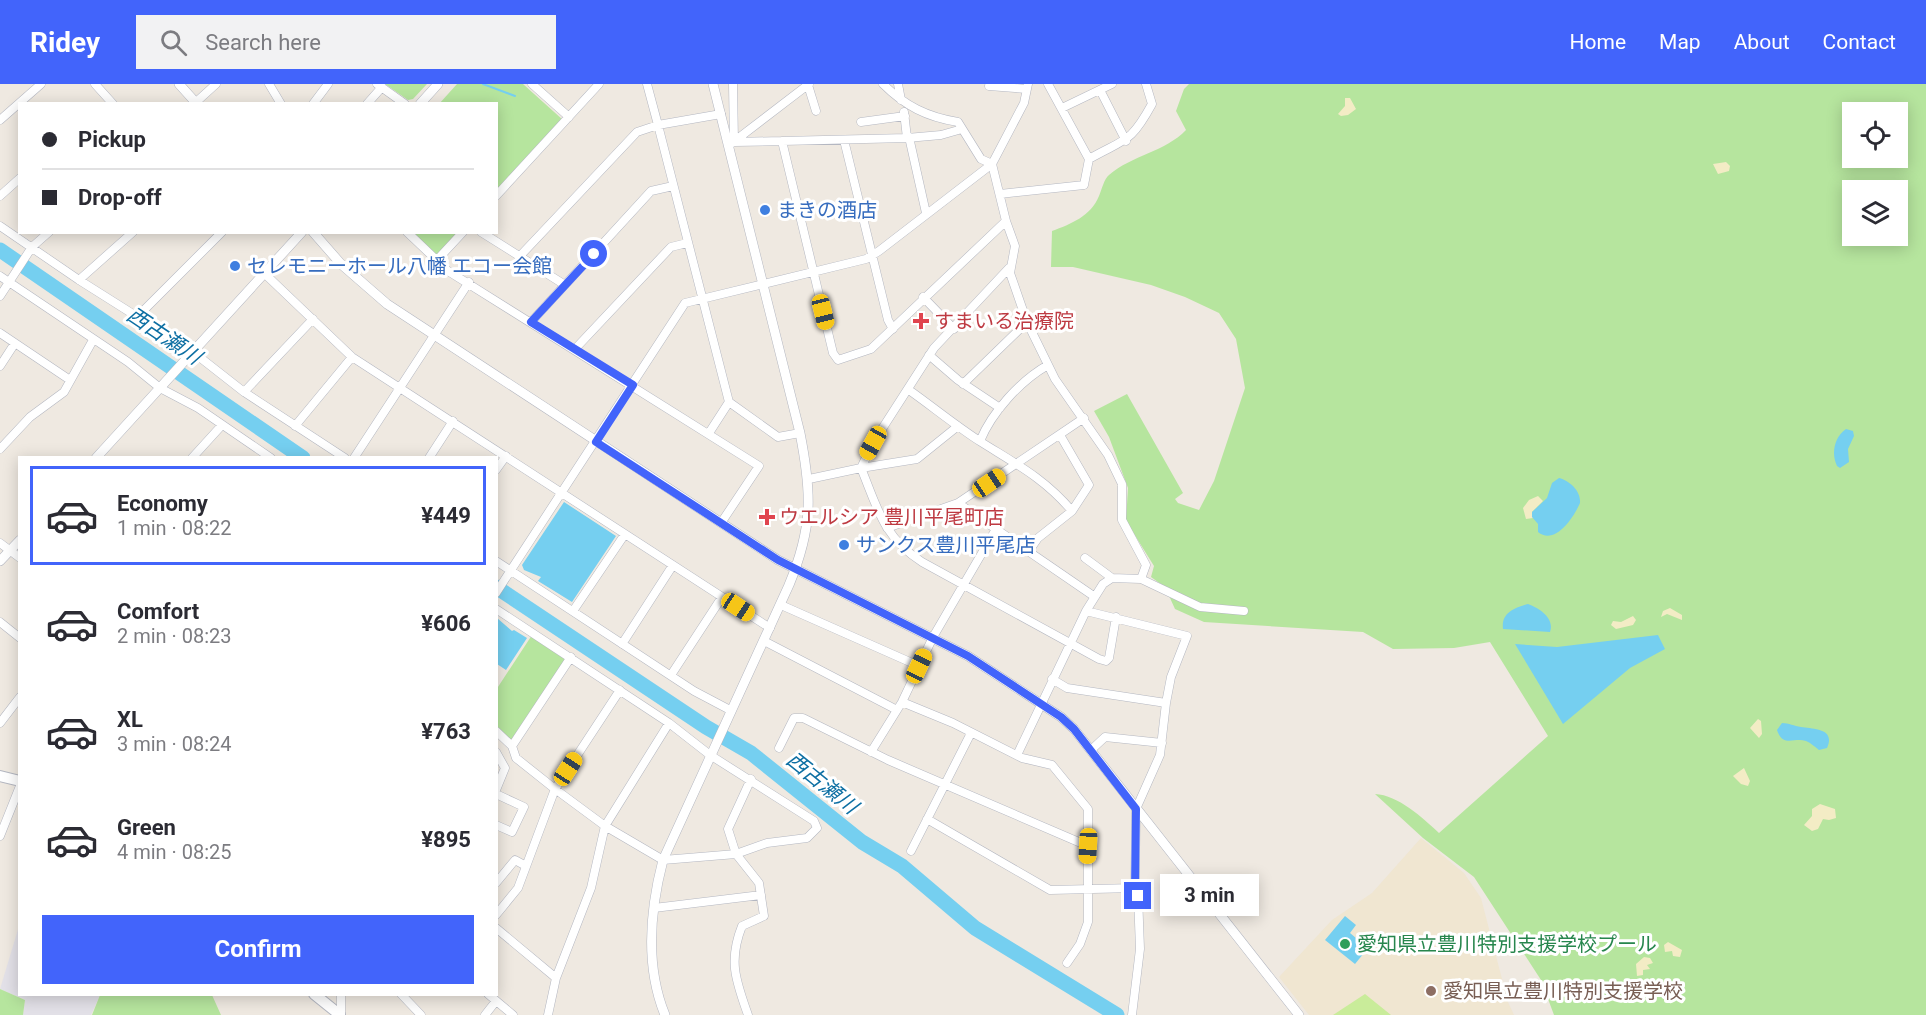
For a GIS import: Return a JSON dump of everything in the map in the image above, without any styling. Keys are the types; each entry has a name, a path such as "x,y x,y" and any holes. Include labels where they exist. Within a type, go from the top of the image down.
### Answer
{"main road":[{"path":"0,776 18,781"},
{"path":"316,996 340,1015"}],"street":[{"path":"20,102 41,84"},
{"path":"95,84 108,102"},
{"path":"179,84 195,102"},
{"path":"197,102 216,84"},
{"path":"314,102 328,84"},
{"path":"422,102 438,84"},
{"path":"532,84 569,117"},
{"path":"498,194 599,84"},
{"path":"647,84 729,402 778,437 800,433"},
{"path":"665,1015 655,981 651,934 663,860 781,605 803,551 810,510 809,479 800,433 731,143 713,84"},
{"path":"731,143 734,84"},
{"path":"731,143 808,84 816,111"},
{"path":"883,84 902,101 927,116 958,122 981,159 992,164"},
{"path":"898,84 926,213"},
{"path":"1000,194 1084,184 1089,159 1048,84"},
{"path":"1062,108 1112,84"},
{"path":"1089,159 1126,141 1133,135 1152,104 1146,84"},
{"path":"272,85 280,102"},
{"path":"368,102 380,86 402,102"},
{"path":"498,590 685,303 763,285 872,255 992,164 1024,103 1027,86 988,86"},
{"path":"1101,90 1126,141"},
{"path":"0,120 18,104"},
{"path":"519,257 637,132 658,125 721,114"},
{"path":"861,122 905,116"},
{"path":"731,143 908,137 941,135 962,129"},
{"path":"844,140 893,329"},
{"path":"782,141 833,353 838,360 871,350 1006,221"},
{"path":"992,164 1006,221 1015,246 1013,261 929,356 873,443 861,468 886,528 906,552 1070,645 1106,661 1111,652 1116,617"},
{"path":"0,196 18,180"},
{"path":"531,322 651,191 673,186"},
{"path":"0,226 136,318 193,352 244,392 342,456"},
{"path":"0,296 32,247 47,234"},
{"path":"79,280 131,234"},
{"path":"136,318 220,234"},
{"path":"98,456 300,234"},
{"path":"315,234 364,285 434,336 721,523 795,570 933,636 1040,702 1074,729 1299,1015"},
{"path":"409,234 437,260 469,282 759,466 721,523"},
{"path":"437,260 461,234"},
{"path":"484,234 565,285"},
{"path":"575,350 670,247 687,243"},
{"path":"1009,268 1027,322 1048,365 1108,455 1122,484 1122,520 1146,565 1141,579"},
{"path":"265,274 352,357 771,628"},
{"path":"0,276 10,279 93,340 128,362 160,388 268,456"},
{"path":"355,456 469,282"},
{"path":"924,297 954,328"},
{"path":"244,392 313,319"},
{"path":"963,384 1027,322"},
{"path":"0,333 70,380"},
{"path":"0,449 30,417 64,392 93,340"},
{"path":"0,366 15,343"},
{"path":"929,356 963,384 1000,408"},
{"path":"295,426 352,357"},
{"path":"980,441 987,423 1000,408 1048,365"},
{"path":"909,390 980,441 1019,463 1053,489 1072,511"},
{"path":"709,433 729,402"},
{"path":"886,528 958,503 1084,418"},
{"path":"430,456 453,421"},
{"path":"194,456 222,425"},
{"path":"809,479 917,459 958,426"},
{"path":"1029,551 1038,537 1072,511 1089,485 1060,435"},
{"path":"498,467 506,456"},
{"path":"958,503 1095,597"},
{"path":"871,752 902,702 933,636 996,529"},
{"path":"573,611 625,534"},
{"path":"0,561 18,542"},
{"path":"0,543 18,556"},
{"path":"1085,558 1112,578 1141,579 1200,607 1244,611"},
{"path":"498,563 508,575 573,611 730,711"},
{"path":"622,644 672,565"},
{"path":"1017,755 1040,702 1086,611 1103,584 1112,578"},
{"path":"671,675 722,597"},
{"path":"781,605 919,666"},
{"path":"498,610 712,750 814,821 817,828 807,838 767,843 736,854 663,860 605,826 555,789 516,758 512,746 498,733"},
{"path":"1086,611 1187,636 1171,677 1162,743 1153,773 1136,809 1135,888 1138,896 1140,949 1132,1013"},
{"path":"1,625 18,637"},
{"path":"765,641 897,710"},
{"path":"512,746 571,657"},
{"path":"1052,679 1067,688 1166,703"},
{"path":"498,913 518,888 555,789 620,690"},
{"path":"0,723 18,700"},
{"path":"902,702 953,723 1017,755 1052,765 1088,809 1088,922 1085,934 1067,963"},
{"path":"779,748 794,718 798,717 871,752 1088,846"},
{"path":"548,1015 556,978 591,888 605,826 669,723"},
{"path":"910,851 970,733"},
{"path":"1091,750 1105,737 1162,743"},
{"path":"498,755 506,768 498,787"},
{"path":"748,1015 733,972 734,949 742,926 764,916 759,883 736,854 728,829 751,779"},
{"path":"0,836 18,791"},
{"path":"498,793 524,807 512,832 498,826"},
{"path":"927,819 1050,890 1135,888"},
{"path":"498,881 515,860 526,866"},
{"path":"654,909 761,895"},
{"path":"498,930 556,978"},
{"path":"340,1015 341,996"},
{"path":"403,996 421,1015"},
{"path":"490,996 513,1015"},
{"path":"485,1015 496,1001"}],"shaded area":[{"path":"1421,838 1464,873 1481,898 1508,1002 1514,1015 1309,1015 1279,977 1332,920 1372,893"},
{"path":"18,929 18,996 100,996 91,1015 23,1015 25,1000 0,989"}],"green space":[{"path":"385,84 427,84 413,99 408,100"},
{"path":"457,84 523,84 563,120 498,195 498,102 441,102"},
{"path":"1189,84 1926,84 1926,1015 1554,1015 1541,980 1474,877 1423,838 1375,794 1384,795 1401,803 1418,814 1439,833 1548,736 1490,642 1454,648 1393,649 1363,632 1204,622 1175,609 1165,587 1151,577 1154,566 1126,521 1128,488 1109,437 1094,411 1127,394 1183,493 1175,499 1178,503 1199,510 1214,481 1245,388 1236,339 1219,313 1185,297 1151,285 1073,267 1051,267 1052,231 1086,214 1099,196 1104,182 1118,168 1168,144 1186,130 1176,111 1184,89"},
{"path":"412,234 461,234 440,256 436,256"},
{"path":"532,635 568,658 511,743 498,729 498,687"},
{"path":"0,989 25,1000 23,1015 0,1015"},
{"path":"1365,994 1391,1015 1333,1015"},
{"path":"100,996 212,996 221,1015 92,1015"}],"sand":[{"path":"1345,98 1350,98 1356,109 1348,115 1341,116 1338,114 1345,106"},
{"path":"1726,162 1730,166 1729,171 1718,174 1713,164"},
{"path":"1538,496 1543,501 1532,512 1533,518 1526,519 1523,508 1529,500"},
{"path":"1670,608 1682,615 1682,620 1667,614 1661,617 1663,611"},
{"path":"1633,616 1636,620 1633,625 1616,629 1611,625 1613,621 1621,622"},
{"path":"1758,719 1761,721 1762,734 1759,738 1750,728"},
{"path":"1744,768 1750,781 1748,786 1741,784 1733,776"},
{"path":"1820,804 1835,809 1836,818 1823,819 1818,829 1812,831 1804,825 1812,816 1812,809"},
{"path":"1668,942 1682,950 1680,957 1673,956 1672,951 1665,952 1664,945"},
{"path":"1644,957 1650,958 1653,963 1647,965 1650,969 1643,970 1643,975 1637,976 1636,964"}],"water":[{"path":"1846,429 1853,431 1854,436 1848,449 1849,462 1840,468 1835,461 1835,446 1839,436"},
{"path":"1559,478 1574,487 1579,494 1580,503 1563,528 1557,533 1544,535 1538,532 1538,524 1532,517 1532,512 1547,498 1552,483"},
{"path":"564,502 616,536 572,602 538,581 541,577 524,570 522,565"},
{"path":"1528,604 1537,608 1548,618 1550,632 1503,629 1506,615 1513,609"},
{"path":"498,619 512,631 527,638 506,670 498,665"},
{"path":"1658,635 1665,649 1630,668 1563,724 1515,644 1557,647"},
{"path":"1782,723 1817,729 1826,733 1829,741 1827,748 1819,750 1806,741 1782,739 1777,730"},
{"path":"1345,916 1356,925 1350,933 1368,948 1355,964 1325,940"}],"waterway":[{"path":"483,84 515,96"},
{"name":"西古瀬川","path":"0,250 300,456"},
{"name":"西古瀬川","path":"498,588 706,727 751,753 862,842 902,866 975,928 1117,1015"}],"place":[{"name":"まきの酒店","path":"765,210"},
{"name":"セレモニーホール八幡 エコー会館","path":"235,266"},
{"name":"すまいる治療院","path":"921,321"},
{"name":"ウエルシア 豊川平尾町店","path":"767,517"},
{"name":"サンクス豊川平尾店","path":"844,545"},
{"name":"愛知県立豊川特別支援学校プール","path":"1345,944"},
{"name":"愛知県立豊川特別支援学校","path":"1431,991"}],"route":[{"path":"594,254 531,322 633,385 596,442 778,560 812,579 933,636 968,656 1061,717 1074,729 1136,809 1135,888 1138,896"}]}
